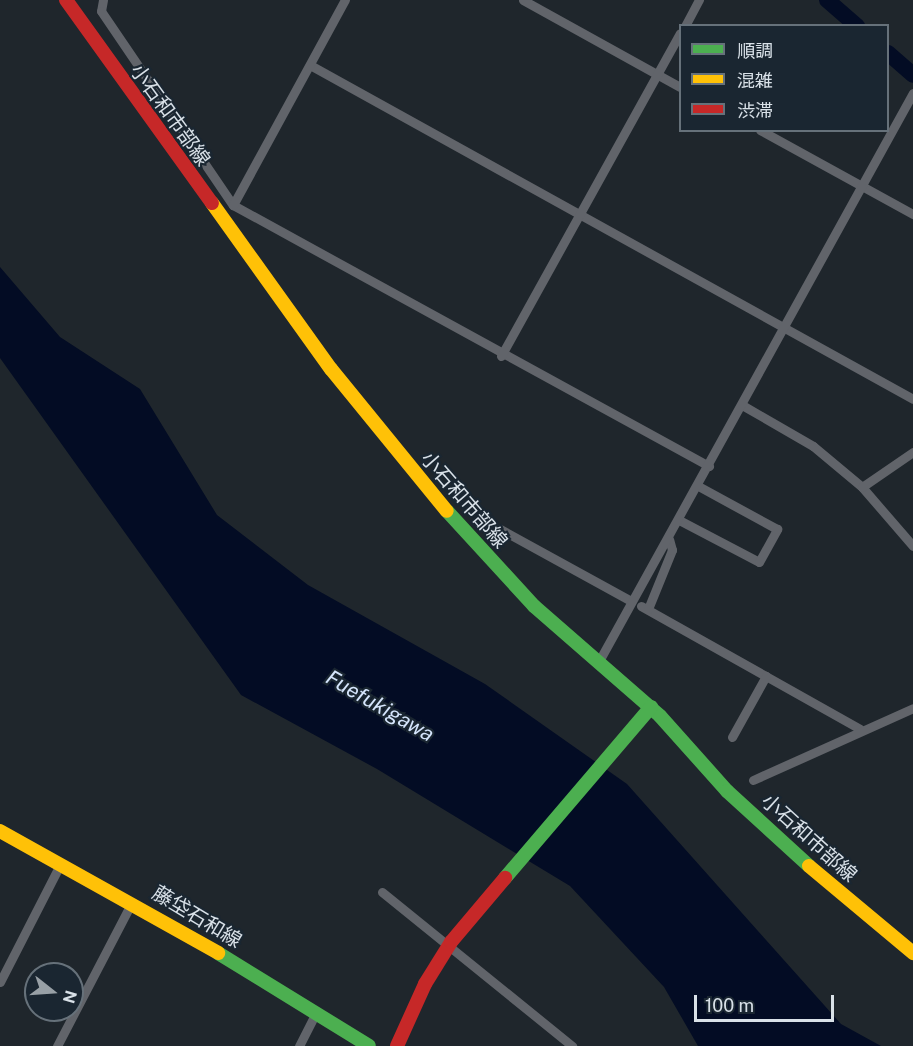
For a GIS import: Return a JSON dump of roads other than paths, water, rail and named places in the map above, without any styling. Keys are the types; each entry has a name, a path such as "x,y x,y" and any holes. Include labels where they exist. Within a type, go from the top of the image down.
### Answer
{"main road":[{"name":"小石和市部線","path":"66,0 366,416 487,556 534,606 651,707 752,813 913,952"},
{"path":"397,1046 425,984 450,944 651,707"},
{"name":"藤垈石和線","path":"0,831 132,902 318,1011 369,1046"}],"street":[{"path":"103,0 101,10 233,205 501,356 709,466"},
{"path":"233,205 345,0"},
{"path":"523,0 679,86"},
{"path":"686,24 699,0"},
{"path":"501,356 679,36"},
{"path":"310,64 913,399"},
{"path":"598,662 669,539 913,93"},
{"path":"764,132 913,214"},
{"path":"742,405 813,446 862,487 913,546"},
{"path":"862,487 913,452"},
{"path":"679,520 759,562 777,529 698,486"},
{"path":"500,529 629,600"},
{"path":"669,539 672,550 645,608 860,729"},
{"path":"732,737 766,676"},
{"path":"753,780 860,729 913,708"},
{"path":"0,982 60,865"},
{"path":"382,892 450,944 572,1046"},
{"path":"57,1046 132,902"},
{"path":"299,1046 318,1011"}],"water":[{"name":"Fuefukigawa","path":"0,267 60,337 140,389 217,515 308,585 485,684 627,784 841,1024 881,1046 698,1046 664,987 570,886 377,769 241,695 0,358"}],"waterway":[{"path":"827,0 855,24"},
{"path":"889,54 913,75"}]}
